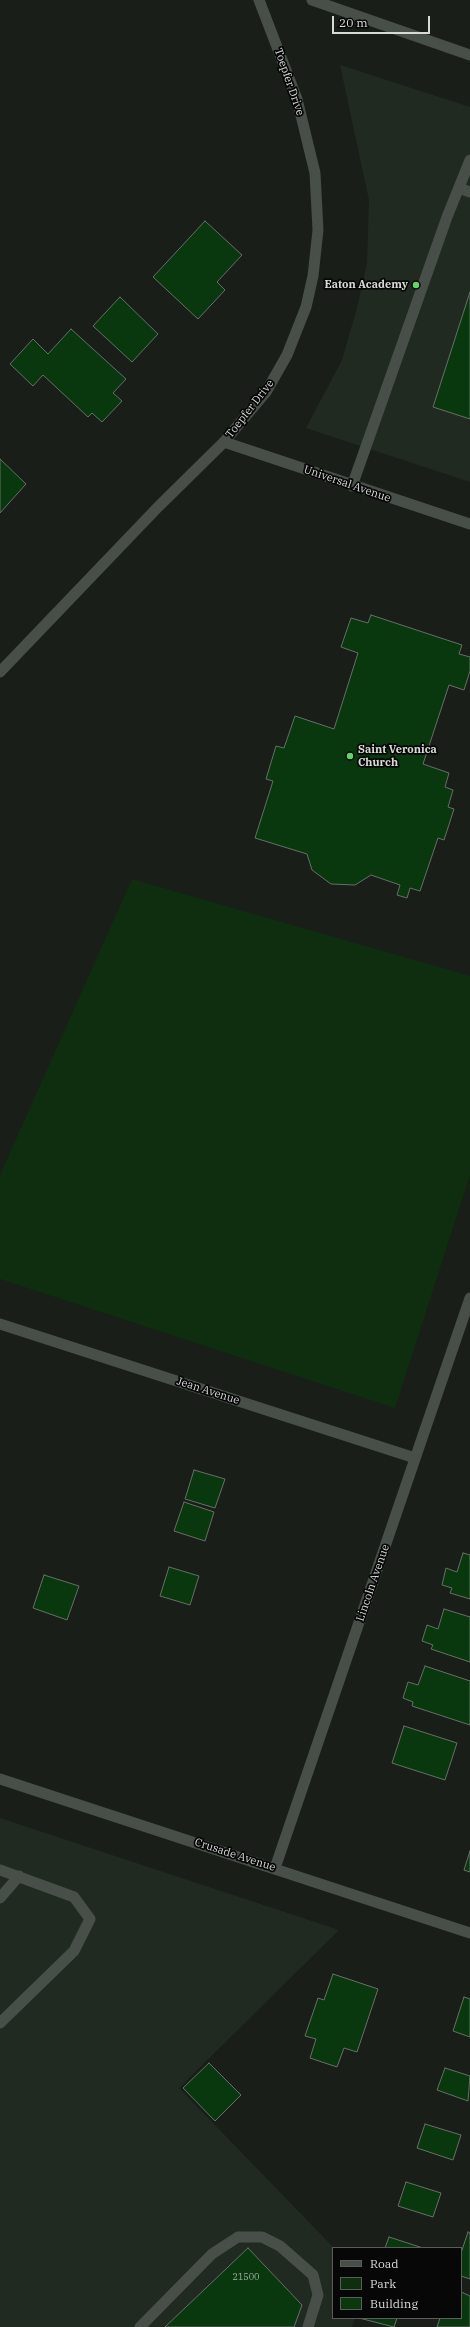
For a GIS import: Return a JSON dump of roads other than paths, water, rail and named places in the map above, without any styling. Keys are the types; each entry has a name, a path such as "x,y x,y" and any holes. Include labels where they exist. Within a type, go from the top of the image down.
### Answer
{"street":[{"name":"Toepfer Drive","path":"0,672 153,512 224,442 266,392 288,355 306,307 313,276 318,230 318,205 315,173 297,99 259,0"},
{"path":"312,0 470,55"},
{"path":"352,486 470,160"},
{"path":"459,188 470,192"},
{"name":"Universal Avenue","path":"224,442 352,486 470,524"},
{"name":"Lincoln Avenue","path":"275,1868 470,1298"},
{"name":"Jean Avenue","path":"0,1324 415,1458"},
{"name":"Crusade Avenue","path":"0,1779 470,1933"},
{"path":"0,1870 74,1897 90,1919 74,1951 0,2023"},
{"path":"0,1898 19,1876"},
{"path":"140,2327 212,2254 238,2237 262,2237 280,2246 313,2275 318,2295 308,2327"}],"place":[{"name":"Eaton Academy","path":"416,285"},
{"name":"Saint Veronica Church","path":"350,756"}]}
